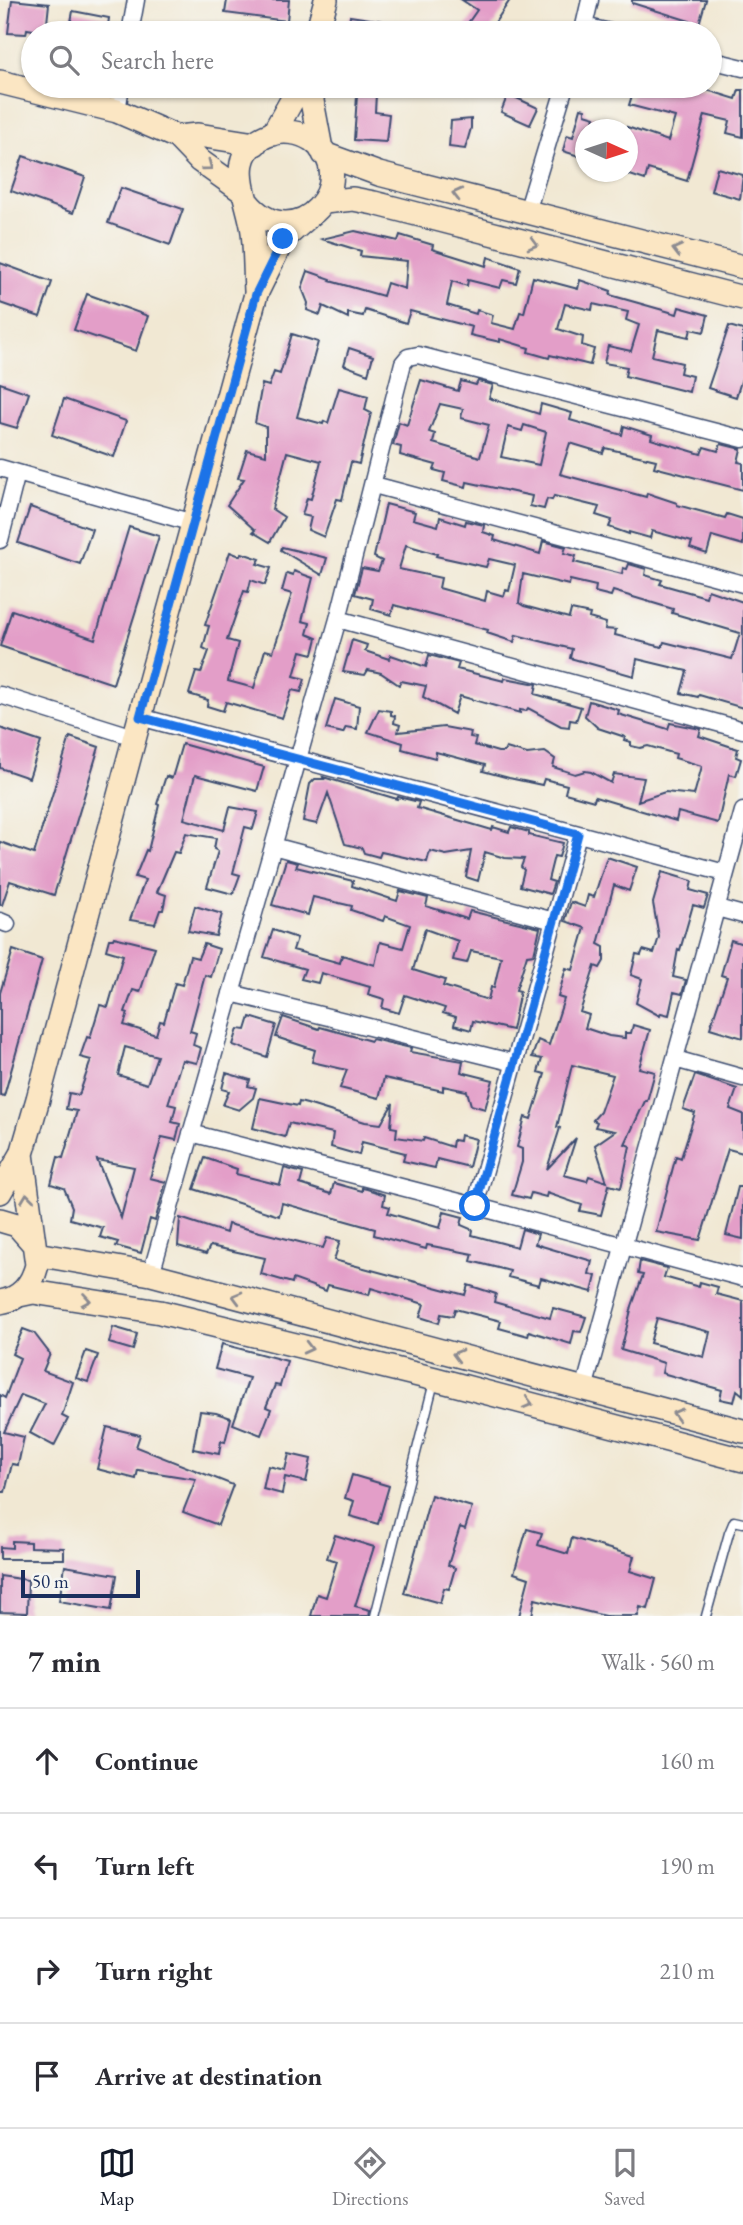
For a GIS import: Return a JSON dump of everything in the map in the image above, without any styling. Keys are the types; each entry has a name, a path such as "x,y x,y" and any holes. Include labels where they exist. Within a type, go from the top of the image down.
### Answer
{"street":[{"path":"132,21 136,0"},
{"path":"320,21 326,0"},
{"path":"584,21 590,0"},
{"path":"722,63 743,68"},
{"path":"0,82 21,87"},
{"path":"65,98 117,111 177,137 200,161 244,197 263,218 274,222 285,223 315,210 353,199 743,298"},
{"path":"117,111 119,98"},
{"path":"256,294 253,230 244,197 241,169 244,158 264,139 292,98"},
{"path":"0,1192 22,1154 61,1020 137,727 256,294 283,239 315,210 331,181 330,169 322,151 312,98"},
{"path":"527,212 561,98"},
{"path":"177,137 198,135 264,139 292,132 303,135 322,151 379,174 743,267"},
{"path":"152,1274 338,619 403,363 412,355 743,439"},
{"path":"0,468 193,523"},
{"path":"0,540 17,473"},
{"path":"374,485 743,584"},
{"path":"338,619 743,730"},
{"path":"0,695 137,727 298,759 725,873"},
{"path":"584,1389 725,873 741,829 743,811"},
{"path":"475,1206 578,834"},
{"path":"273,846 554,921"},
{"path":"717,908 743,915"},
{"path":"231,993 515,1063"},
{"path":"675,1059 743,1078"},
{"path":"191,1133 743,1278"},
{"path":"7,1302 34,1277 34,1248 22,1154"},
{"path":"0,1220 18,1225 34,1248 152,1274 743,1431"},
{"path":"7,1302 33,1292 160,1312 435,1379 743,1460"}],"lane":[{"path":"375,1616 435,1379"},
{"path":"706,1616 729,1533 734,1521 743,1523"}],"building":[{"path":"12,0 49,4 47,21 21,21 21,34 8,33"},
{"path":"227,0 289,0 287,21 225,13"},
{"path":"462,0 510,0 496,21 469,21 477,10"},
{"path":"632,0 706,0 700,21 689,21 632,3"},
{"path":"73,11 109,18 109,21 71,21"},
{"path":"350,16 384,21 349,21"},
{"path":"739,90 743,90 743,137 727,133 730,121 705,115 687,181 648,169 645,180 638,178 638,131 668,141 675,117 629,105 631,98 722,98 722,95 736,99"},
{"path":"357,98 376,98 375,112 389,114 386,142 354,140"},
{"path":"506,98 517,98 538,108 530,125 501,112"},
{"path":"581,108 585,109 585,114 595,117 595,119 578,119"},
{"path":"471,119 465,149 449,147 451,121"},
{"path":"575,130 575,155 563,151 567,135 573,137"},
{"path":"23,156 85,177 73,213 11,191"},
{"path":"717,168 743,175 740,199 711,191"},
{"path":"121,188 183,209 170,245 108,223"},
{"path":"355,231 398,241 400,235 433,245 432,249 486,266 488,257 520,268 516,283 503,280 500,288 468,280 467,286 452,281 447,305 476,314 477,310 493,315 491,323 515,329 520,312 524,313 533,277 578,289 580,280 611,291 610,295 677,314 679,307 708,315 704,332 691,329 689,337 658,330 652,356 682,363 680,373 692,376 689,392 625,376 627,367 604,363 608,346 631,351 639,325 626,320 628,312 593,304 592,310 565,304 558,329 583,337 582,345 594,349 590,365 528,352 529,348 500,339 500,342 470,335 472,327 410,311 406,323 365,310 363,316 348,313 348,318 323,306 320,315 307,310 308,303 302,288 308,271 331,279 330,281 383,296 387,283 405,289 407,261 360,256 361,251 322,239"},
{"path":"0,263 52,282 40,317 0,303"},
{"path":"87,294 148,316 136,351 74,330"},
{"path":"729,326 743,330 743,375 736,397 708,388"},
{"path":"292,334 318,342 297,417 328,423 339,388 368,396 365,410 371,413 359,464 351,462 342,500 337,499 324,537 308,530 311,517 302,515 307,498 311,499 321,461 287,452 272,509 284,517 270,542 253,532 255,530 227,505 244,479 238,478 247,450 266,455 266,427 255,423 262,384 269,386 274,372 280,374"},
{"path":"349,348 373,356 368,374 344,365"},
{"path":"421,380 458,391 461,381 476,385 478,381 493,385 489,398 539,414 541,404 572,413 570,420 622,435 624,426 652,435 651,439 701,454 704,447 718,451 721,444 741,449 738,462 743,463 743,490 654,467 656,460 605,448 603,453 570,443 560,474 646,497 647,493 677,505 725,518 727,514 743,519 743,545 712,536 707,554 690,548 692,542 652,531 650,538 609,527 612,520 596,515 599,507 554,496 552,500 547,499 544,509 530,506 532,496 467,482 466,487 443,481 445,473 434,470 436,465 400,455 401,447 393,445 399,422 407,425","holes":["440,404 463,409 461,418 489,425 480,457 433,443 435,434 429,432","524,425 546,432 539,465 501,457 508,427 522,431"]},
{"path":"0,383 29,393 17,428 0,423"},
{"path":"64,399 126,421 114,457 52,435"},
{"path":"386,504 415,512 413,519 438,526 440,517 465,525 466,521 484,525 483,532 495,536 494,540 540,554 543,541 566,547 564,553 576,556 574,562 622,574 623,568 627,569 629,564 646,569 645,575 662,580 660,584 706,597 708,590 743,602 743,708 699,695 681,693 687,671 637,659 634,676 570,658 572,649 516,635 514,642 487,633 488,630 394,605 391,615 371,609 373,599 355,594 362,568 378,571 382,561 374,557","holes":["406,545 437,554 436,556 486,567 489,559 515,565 509,591 506,590 504,596 487,591 485,601 439,588 441,578 399,569","523,574 569,585 570,580 596,586 595,592 611,596 613,591 673,609 672,613 740,633 732,659 664,642 662,647 615,635 616,630 605,629 606,623 589,618 590,614 571,610 569,618 524,606 519,603"]},
{"path":"30,507 92,529 80,564 18,543"},
{"path":"129,527 159,536 113,684 0,646 12,610 95,639"},
{"path":"282,547 327,558 322,575 281,550"},
{"path":"230,552 260,559 257,564 271,568 265,585 251,580 248,592 244,591 227,640 238,643 228,681 254,688 265,650 273,652 292,594 282,591 287,573 293,575 294,571 313,578 302,621 310,623 307,634 317,638 313,654 301,651 294,676 305,679 301,692 292,690 282,718 226,702 223,711 207,706 208,700 189,694 196,672 201,673 209,651 203,648 209,626 205,625"},
{"path":"352,640 367,645 365,651 389,659 391,655 426,667 429,655 459,663 457,669 504,681 505,678 537,684 535,694 581,707 576,721 570,720 569,727 561,726 528,708 526,711 520,710 520,713 460,696 454,714 423,697 426,686 401,681 399,685 381,673 368,670 365,675 343,672"},
{"path":"335,699 359,706 357,729 346,727 343,733 326,729"},
{"path":"589,701 619,710 618,714 668,729 670,723 701,729 699,736 738,749 736,757 741,759 736,776 729,774 718,823 678,812 676,821 595,797 594,801 565,793 567,785 544,779 542,785 509,778 483,771 485,765 436,752 435,758 402,749 403,743 368,732 379,709 391,711 391,715 395,716 394,723 400,725 398,732 444,727 471,732 470,737 476,738 474,745 498,752 504,752 506,748 527,754 545,752 555,759 553,767 575,774 591,772 611,783 614,774 644,778 638,801 665,792 694,795 702,766 675,758 676,754 648,746 631,746 631,742 624,740 625,737 598,728 585,716"},
{"path":"0,728 41,742 29,778 0,768"},
{"path":"70,737 99,747 54,895 10,881 0,905 0,842 34,854"},
{"path":"182,744 264,767 257,791 195,775 184,819 224,830 230,807 258,812 253,829 245,827 233,873 240,875 233,894 207,887 218,851 214,849 216,838 186,833 179,853 174,852 157,892 166,895 163,910 160,910 155,924 130,920 145,880 135,877 146,850 148,851 159,805 157,804 166,776 172,778"},
{"path":"323,777 397,799 398,797 419,802 417,808 492,830 493,827 509,832 511,827 529,832 529,835 563,843 559,857 554,856 548,880 554,882 550,894 520,886 524,859 505,858 485,852 478,881 466,877 471,851 446,855 430,851 427,862 381,852 379,857 364,853 362,848 345,844 328,793 317,824 303,821 310,784 315,779 324,779"},
{"path":"607,857 637,867 629,891 614,885 598,944 604,947 604,961 600,968 595,966 580,1012 589,1015 585,1028 609,1036 625,1038 625,1033 631,1033 633,1025 650,1030 639,1068 655,1072 647,1101 625,1144 630,1146 621,1188 609,1185 601,1215 580,1211 582,1205 547,1193 546,1197 531,1193 529,1199 512,1195 522,1162 522,1149 517,1147 525,1117 531,1119 545,1074 538,1072 542,1059 532,1057 538,1040 549,1045 564,999 558,997 566,968 573,970 585,928 565,921 571,902 585,907 588,895 594,897","holes":["572,1065 613,1075 600,1112 593,1120 597,1122 595,1127 615,1131 595,1145 607,1182 589,1176 587,1181 564,1175 576,1138 547,1169 560,1128 557,1127"]},
{"path":"286,860 298,863 296,867 353,881 352,886 397,901 400,891 428,898 426,906 467,919 470,911 540,928 534,954 527,955 516,990 520,991 512,1030 473,1021 471,1030 454,1025 456,1017 443,1013 445,1008 405,995 399,1013 382,1008 384,999 368,994 370,987 321,973 318,983 301,979 305,969 264,957 273,930 297,938 293,950 340,963 342,955 375,965 380,942 403,948 410,925 385,916 383,921 351,910 352,906 313,897 308,915 272,905","holes":["425,929 458,941 453,960 467,963 471,951 501,957 494,988 491,987 488,1000 443,986 445,980 413,970"]},
{"path":"662,872 692,881 690,890 708,895 704,908 693,905 680,950 678,949 673,977 686,980 682,994 674,992 669,1015 661,1013 660,1016 636,1003 642,979 631,975 636,954 641,955 643,950 654,953 659,937 653,903"},
{"path":"195,906 222,914 216,936 188,931"},
{"path":"114,937 155,947 140,992 133,990 125,1012 128,1013 124,1025 156,1035 160,1021 164,1022 175,983 182,985 190,956 198,958 204,944 219,949 211,977 205,975 190,1031 196,1033 193,1045 201,1048 197,1063 182,1060 168,1104 176,1106 172,1122 180,1124 176,1140 162,1137 150,1178 166,1182 155,1221 150,1219 141,1253 116,1246 118,1242 100,1237 103,1228 70,1219 72,1207 64,1188 51,1184 58,1157 63,1158 77,1111 66,1109 69,1093 79,1095 91,1060 80,1057 87,1037 90,1038 100,1005 108,1007 123,955 106,950 109,939","holes":["125,1047 157,1056 147,1084 118,1075","97,1160 134,1167 121,1218"]},
{"path":"731,940 743,944 743,1038 710,1028 727,977 721,975"},
{"path":"13,950 42,960 4,1096 0,1095 0,993"},
{"path":"250,1017 276,1025 267,1057 233,1045 238,1029 246,1030"},
{"path":"283,1017 319,1029 320,1027 371,1041 372,1039 411,1048 410,1052 463,1061 461,1072 493,1080 485,1109 471,1105 467,1091 443,1086 443,1091 384,1078 379,1098 340,1088 347,1070 312,1062 315,1050 276,1037"},
{"path":"226,1073 250,1080 248,1086 256,1088 253,1098 239,1110 223,1105 229,1091 222,1089"},
{"path":"695,1075 737,1089 730,1109 743,1114 743,1153 728,1149 700,1240 656,1232 676,1156 681,1158 695,1113 683,1109"},
{"path":"260,1098 298,1106 299,1102 365,1122 381,1124 393,1103 391,1127 397,1128 396,1137 423,1141 424,1138 452,1147 453,1140 459,1141 460,1135 476,1139 469,1167 437,1159 435,1168 403,1161 405,1153 362,1142 359,1155 331,1147 333,1133 289,1123 285,1137 253,1128"},
{"path":"205,1158 237,1169 236,1174 280,1185 284,1168 303,1173 300,1184 331,1194 334,1183 362,1191 362,1188 367,1189 385,1195 383,1205 390,1207 388,1213 440,1228 444,1212 463,1217 461,1225 473,1230 472,1235 517,1247 522,1229 538,1234 535,1244 592,1261 589,1274 596,1276 592,1292 541,1278 539,1285 508,1277 510,1271 471,1261 473,1254 427,1245 426,1249 396,1241 374,1235 375,1229 282,1203 279,1216 194,1189"},
{"path":"738,1187 743,1187 743,1239 726,1235"},
{"path":"180,1218 226,1233 228,1224 323,1248 327,1238 340,1241 334,1260 465,1295 468,1285 496,1294 494,1302 550,1318 553,1308 586,1317 581,1332 574,1331 571,1344 529,1331 528,1336 499,1328 501,1321 455,1309 453,1316 441,1314 439,1323 420,1317 424,1304 371,1288 369,1295 328,1285 326,1291 293,1279 292,1283 261,1274 265,1258 210,1246 206,1254 178,1246"},
{"path":"640,1261 667,1268 664,1277 699,1287 700,1282 718,1287 716,1294 743,1301 743,1395 737,1390 734,1402 720,1399 722,1390 662,1373 664,1363 621,1350 643,1275 638,1274","holes":["657,1318 710,1332 704,1357 650,1343"]},
{"path":"113,1327 137,1334 133,1350 109,1343"},
{"path":"23,1329 34,1333 50,1354 43,1371 73,1382 62,1416 68,1419 54,1446 30,1433 45,1404 21,1395 4,1432 24,1437 18,1465 12,1464 5,1492 0,1492 0,1395 5,1398 20,1358 12,1354"},
{"path":"222,1344 287,1361 280,1386 275,1385 266,1407 271,1409 261,1435 233,1424 249,1378 215,1369"},
{"path":"86,1351 98,1355 88,1382 76,1378"},
{"path":"200,1411 231,1418 225,1442 221,1441 219,1454 193,1449"},
{"path":"107,1427 140,1435 136,1447 233,1485 218,1525 183,1512 196,1479 138,1470 136,1479 97,1469"},
{"path":"289,1454 311,1459 306,1482 285,1477 282,1494 263,1489 268,1466 285,1470"},
{"path":"352,1475 389,1486 378,1524 350,1516 354,1501 345,1498"},
{"path":"431,1495 472,1507 465,1529 460,1527 448,1565 455,1568 449,1589 444,1588 440,1603 404,1593"},
{"path":"527,1529 542,1533 538,1545 568,1554 572,1538 634,1556 630,1571 656,1579 648,1609 640,1607 638,1616 605,1616 535,1599 532,1616 519,1616 529,1578 514,1573"},
{"path":"335,1535 374,1547 355,1606 370,1610 369,1616 311,1616 317,1594 326,1597 337,1561 327,1558"},
{"path":"12,1541 30,1542 30,1547 64,1548 64,1559 0,1559 0,1547 12,1548"},
{"path":"65,1566 117,1575 111,1610 59,1601"},
{"path":"0,1576 28,1580 27,1613 0,1612"}],"route":[{"path":"283,239 256,294 140,717 578,834 475,1206"}]}
